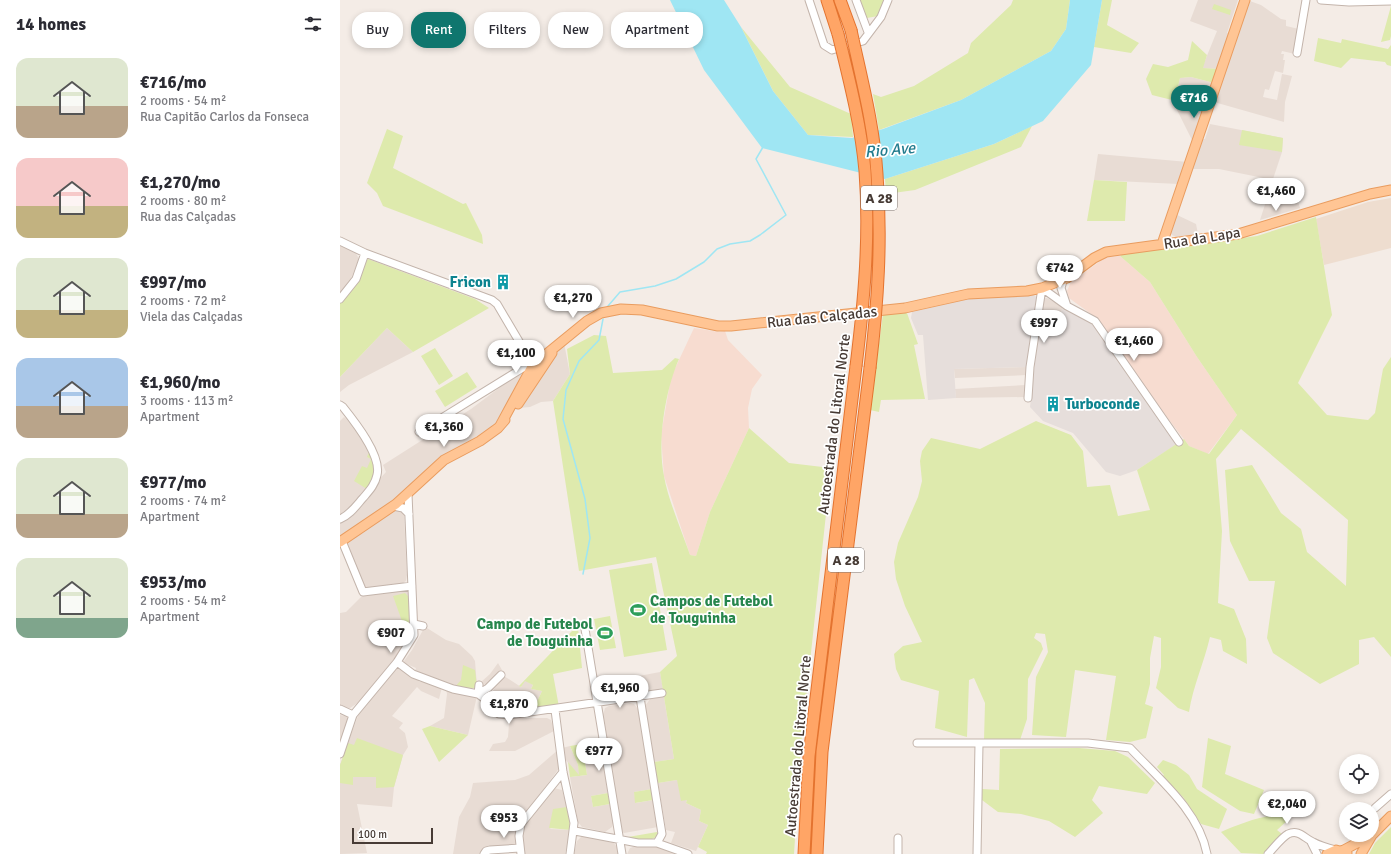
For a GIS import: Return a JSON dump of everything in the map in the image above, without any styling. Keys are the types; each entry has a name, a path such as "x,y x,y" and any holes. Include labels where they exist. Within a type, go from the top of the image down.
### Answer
{"highway":[{"name":"Autoestrada do Litoral Norte","path":"804,854 809,756 865,292 868,233 865,171 856,108 838,34 827,0"},
{"name":"Autoestrada do Litoral Norte","path":"816,854 822,752 870,368 878,295 880,234 877,172 869,109 851,30 840,0"}],"main road":[{"path":"1162,244 1245,0"},
{"name":"Rua da Lapa","path":"1042,288 1063,280 1094,258 1106,252 1238,234 1370,194 1391,190"},
{"name":"Rua das Calçadas","path":"537,368 557,345 587,321 601,313 621,309 642,310 718,326 731,326 905,308 968,294 1027,291 1042,288"},
{"path":"341,542 394,506 444,460 480,441 501,424 521,400 537,368"},
{"path":"1379,828 1391,816"},
{"path":"1338,852 1358,842"},
{"path":"1361,854 1368,842"}],"street":[{"path":"809,0 824,45 832,50 863,41 880,17 888,0"},
{"path":"856,0 868,32"},
{"path":"1297,53 1306,0"},
{"path":"1324,0 1391,1"},
{"path":"340,241 365,253 492,300 497,304 537,368"},
{"path":"340,299 356,279 365,253"},
{"path":"1063,280 1061,288 1067,306"},
{"path":"1028,398 1030,367 1042,288 1067,306 1095,321 1179,442"},
{"path":"419,432 526,366 537,368"},
{"path":"340,405 344,407 361,431 378,463 378,474 373,486 352,511 340,519"},
{"path":"340,754 353,716 397,662 414,635 408,494"},
{"path":"394,506 403,508 409,514"},
{"path":"341,542 363,592 412,586"},
{"path":"414,624 423,626"},
{"path":"585,629 622,854"},
{"path":"397,662 413,674 454,689 478,694 485,699 492,710 499,714 509,715 555,710 662,693"},
{"path":"478,694 488,688 501,675"},
{"path":"478,694 479,685"},
{"path":"640,697 662,834 657,843"},
{"path":"340,709 353,716"},
{"path":"555,710 563,772 575,831 570,854"},
{"path":"340,713 353,716"},
{"path":"917,743 1088,743 1130,748 1180,802 1198,824 1207,854"},
{"path":"977,854 979,744"},
{"path":"488,853 520,851 522,824 563,772"},
{"path":"1379,804 1391,794"},
{"path":"575,831 638,843 657,843 688,854"},
{"path":"1268,854 1287,835 1294,832 1302,834 1311,842 1338,852"},
{"path":"898,838 898,854"},
{"path":"1311,842 1317,854"}],"shaded area":[{"path":"1198,0 1238,0 1227,33 1231,34 1219,69 1202,68 1217,31 1190,21"},
{"path":"1247,0 1261,5 1281,19 1286,20 1286,26 1299,29 1295,54 1282,51 1281,54 1284,54 1283,60 1285,60 1283,73 1275,71 1269,90 1265,89 1263,97 1277,100 1282,74 1292,76 1285,102 1284,122 1214,102"},
{"path":"1191,77 1214,83 1194,144 1172,100 1176,95 1180,78"},
{"path":"1210,124 1283,138 1282,152 1273,179 1293,185 1300,208 1260,220 1273,180 1219,169 1190,169 1200,139 1205,139"},
{"path":"1098,154 1188,162 1179,184 1094,180"},
{"path":"1391,198 1391,248 1324,265 1316,219 1368,202"},
{"path":"1175,214 1196,224 1198,234 1176,237 1172,235 1170,232"},
{"path":"340,244 355,251 359,259 350,281 340,293"},
{"path":"1120,256 1150,282 1197,357 1237,415 1208,454 1189,446 1157,404 1098,319 1069,298 1067,291 1071,282 1106,257"},
{"path":"1032,294 1038,298 1027,367 954,369 956,398 928,400 923,335 918,335 911,318 912,312 968,299"},
{"path":"1044,298 1047,298 1063,307 1056,326 1039,318"},
{"path":"1063,307 1092,323 1177,444 1137,470 1120,476 1106,472 1073,433 1043,421 1030,407 1040,319 1056,326"},
{"path":"387,328 413,352 349,385 340,392 340,377"},
{"path":"694,328 720,332 725,331 728,340 762,375 752,389 748,408 749,428 710,512 696,556 690,555 664,476 661,435 671,377"},
{"path":"564,343 570,374 553,401 541,402 530,407 519,408 557,348"},
{"path":"1027,367 1027,375 955,378 954,369"},
{"path":"526,370 503,417 488,431 437,460 390,505 340,538 340,522 386,472 383,465 471,409 519,373"},
{"path":"1026,385 1025,397 956,398 955,389"},
{"path":"344,417 361,432 360,436 367,443 376,464 372,483 350,511 340,517 340,421"},
{"path":"398,508 404,514 406,581 401,584 364,589 345,543"},
{"path":"403,590 409,593 410,637 370,692 350,708 340,707 340,613 346,612 363,595"},
{"path":"427,628 446,640 459,644 472,656 475,661 477,686 474,688 455,687 414,673 416,668 404,663 423,630"},
{"path":"498,663 502,670 485,687 481,682 490,674"},
{"path":"399,666 420,682 422,680 442,687 439,699 421,691 417,687 392,716 403,723 399,728 405,733 408,747 403,755 394,787 392,807 357,804 367,853 340,854 340,765 359,713"},
{"path":"660,672 663,689 609,699 604,697 602,683"},
{"path":"504,676 521,687 525,680 533,685 531,689 542,691 532,712 502,712 492,703 491,694 501,677"},
{"path":"446,689 477,696 468,735 430,726 444,718 447,694"},
{"path":"664,697 674,759 654,762 645,706 650,699"},
{"path":"630,703 634,704 638,709 652,789 634,792 636,803 653,800 658,827 624,833 622,832 603,715 605,708 609,706"},
{"path":"340,715 349,717 340,749"},
{"path":"507,718 547,718 551,720 554,731 515,751 489,751 493,744 505,742 508,737 509,724"},
{"path":"599,741 608,793 591,796 593,807 610,804 613,823 612,827 605,832 582,827 578,822 570,777 579,776 565,759 562,748 570,746 578,765 580,776 587,775 582,744"},
{"path":"559,749 560,767 524,816 517,829 516,845 485,847 482,854 453,854 459,817 470,797 473,783 515,780 529,775"},
{"path":"677,780 687,800 686,803 701,810 699,821 708,825 696,851 671,843 675,832 666,830 658,783"},
{"path":"554,788 562,790 567,807 550,829 571,830 565,854 523,854 521,838 525,824"},
{"path":"582,836 613,842 617,847 618,854 574,854 577,841"},
{"path":"654,846 679,854 627,854 630,848 633,847"}],"green space":[{"path":"859,0 886,0 878,16 867,18"},
{"path":"1013,0 1070,0 1066,29 1051,51 961,100 879,130 873,94 881,97 914,86 968,53 971,43 1011,5"},
{"path":"1102,0 1112,0 1107,25 1139,43 1131,53 1094,47"},
{"path":"1214,4 1231,10 1230,15 1212,9"},
{"path":"1391,6 1390,40 1381,42"},
{"path":"741,27 790,87 851,114 853,137 808,135 773,91"},
{"path":"1318,38 1341,43 1342,39 1388,49 1391,45 1391,66 1387,65 1385,62 1351,58 1341,68 1314,61"},
{"path":"1192,41 1207,55 1203,68 1219,69 1214,83 1191,77 1180,78 1176,95 1172,100 1152,95 1146,79 1153,64 1168,67 1188,60"},
{"path":"1032,126 1021,147 915,190 886,194 885,179 994,144"},
{"path":"387,129 403,136 393,168 463,204 466,203 482,235 483,244 383,206 377,193 367,183"},
{"path":"1242,130 1283,138 1282,152 1239,145"},
{"path":"1094,180 1127,182 1125,221 1087,221"},
{"path":"1316,217 1332,315 1298,383 1327,415 1368,420 1375,413 1383,369 1391,357 1391,657 1374,637 1359,640 1359,664 1320,684 1273,653 1267,638 1275,581 1249,581 1230,541 1225,470 1252,465 1281,513 1301,529 1307,552 1346,586 1348,520 1241,429 1216,459 1222,531 1218,603 1234,609 1246,639 1247,664 1223,651 1221,640 1210,637 1193,693 1189,712 1178,708 1156,688 1161,667 1161,638 1154,636 1150,658 1150,684 1145,704 1153,707 1146,738 1130,742 1106,740 1116,676 1075,670 1066,737 1032,735 1036,677 1048,652 1045,634 1036,633 1034,638 1041,643 1043,649 1028,679 1027,719 1020,740 984,740 985,703 974,678 969,680 967,737 935,728 939,691 901,680 896,669 894,654 903,646 922,642 905,606 896,579 894,562 898,543 918,497 922,481 920,461 922,451 931,438 980,449 1036,421 1071,435 1083,451 1087,487 1110,485 1118,516 1150,510 1137,470 1184,439 1189,446 1209,454 1237,415 1197,357 1150,282 1120,256 1123,254 1257,236"},
{"path":"368,259 475,299 489,308 413,352 387,328 340,377 340,302 364,261"},
{"path":"907,313 918,344 914,345 925,399 881,400 879,412 870,410 883,314"},
{"path":"594,335 606,336 613,373 662,370 675,358 679,359 666,401 661,448 666,485 690,555 696,556 710,512 749,428 789,463 831,468 801,745 794,854 706,854 707,852 698,847 708,825 699,821 701,810 686,803 687,800 681,801 677,780 658,783 654,762 674,759 660,672 677,656 656,557 579,571 553,401 570,374 567,349"},
{"path":"435,348 453,376 439,385 421,356"},
{"path":"467,372 477,387 445,407 435,391"},
{"path":"369,452 376,470 367,489 354,481 362,466 367,468 371,459 367,457"},
{"name":"Campos de Futebol de Touguinha","path":"652,563 667,650 624,657 609,570"},
{"path":"405,593 409,597 410,620 407,626 403,624 393,596"},
{"name":"Campo de Futebol de Touguinha","path":"610,616 616,648 600,650 594,619"},
{"path":"578,628 582,668 553,674 559,707 533,710 542,691 531,689 533,685 525,681 521,687 519,686 573,630"},
{"path":"463,665 475,670 477,686 474,688 455,687 461,680"},
{"path":"430,726 468,735 439,762 422,729"},
{"path":"357,738 403,755 394,787 376,788 376,777 353,777 353,785 340,783 340,765 348,743 354,745"},
{"path":"1208,738 1231,746 1225,774 1264,790 1254,814 1240,811 1202,787"},
{"path":"582,744 587,775 570,777 568,762 579,775 578,765 570,746"},
{"path":"1079,748 1115,751 1128,757 1155,783 1147,794 1099,786 1092,800 1103,813 1075,837 1049,821 1021,814 998,812 982,800 982,789 999,790 1000,749"},
{"path":"1163,760 1176,765 1189,775 1197,789 1227,809 1219,829 1201,824 1183,797 1161,777 1164,775 1157,767"},
{"path":"652,789 653,800 635,803 634,792"},
{"path":"608,793 610,804 593,807 591,796"},
{"path":"567,807 571,830 549,828 553,809"},
{"path":"1281,815 1288,820 1277,830 1282,834 1263,854 1241,853 1221,832 1257,819"},
{"path":"1391,827 1391,854 1369,854 1375,843 1379,842 1379,839"},
{"path":"657,832 658,835 656,837 648,840 639,840 628,837"}],"water":[{"name":"Rio Ave","path":"670,0 724,0 741,27 773,91 808,135 852,138 883,129 961,100 1051,51 1066,29 1070,0 1102,0 1091,65 1043,121 994,144 885,179 762,148 704,70 693,48 703,48 703,12 676,12"}],"waterway":[{"path":"608,306 620,292 655,286 676,279 704,262 717,249 730,244 750,241 786,215 756,159 763,147"},
{"path":"583,574 590,538 585,499 563,419 566,390 579,361 599,340 603,319"}],"place":[{"name":"Fricon","path":"503,282"},
{"name":"Turboconde","path":"1053,404"},
{"name":"Campos de Futebol de Touguinha","path":"638,610"},
{"name":"Campo de Futebol de Touguinha","path":"605,633"}]}
